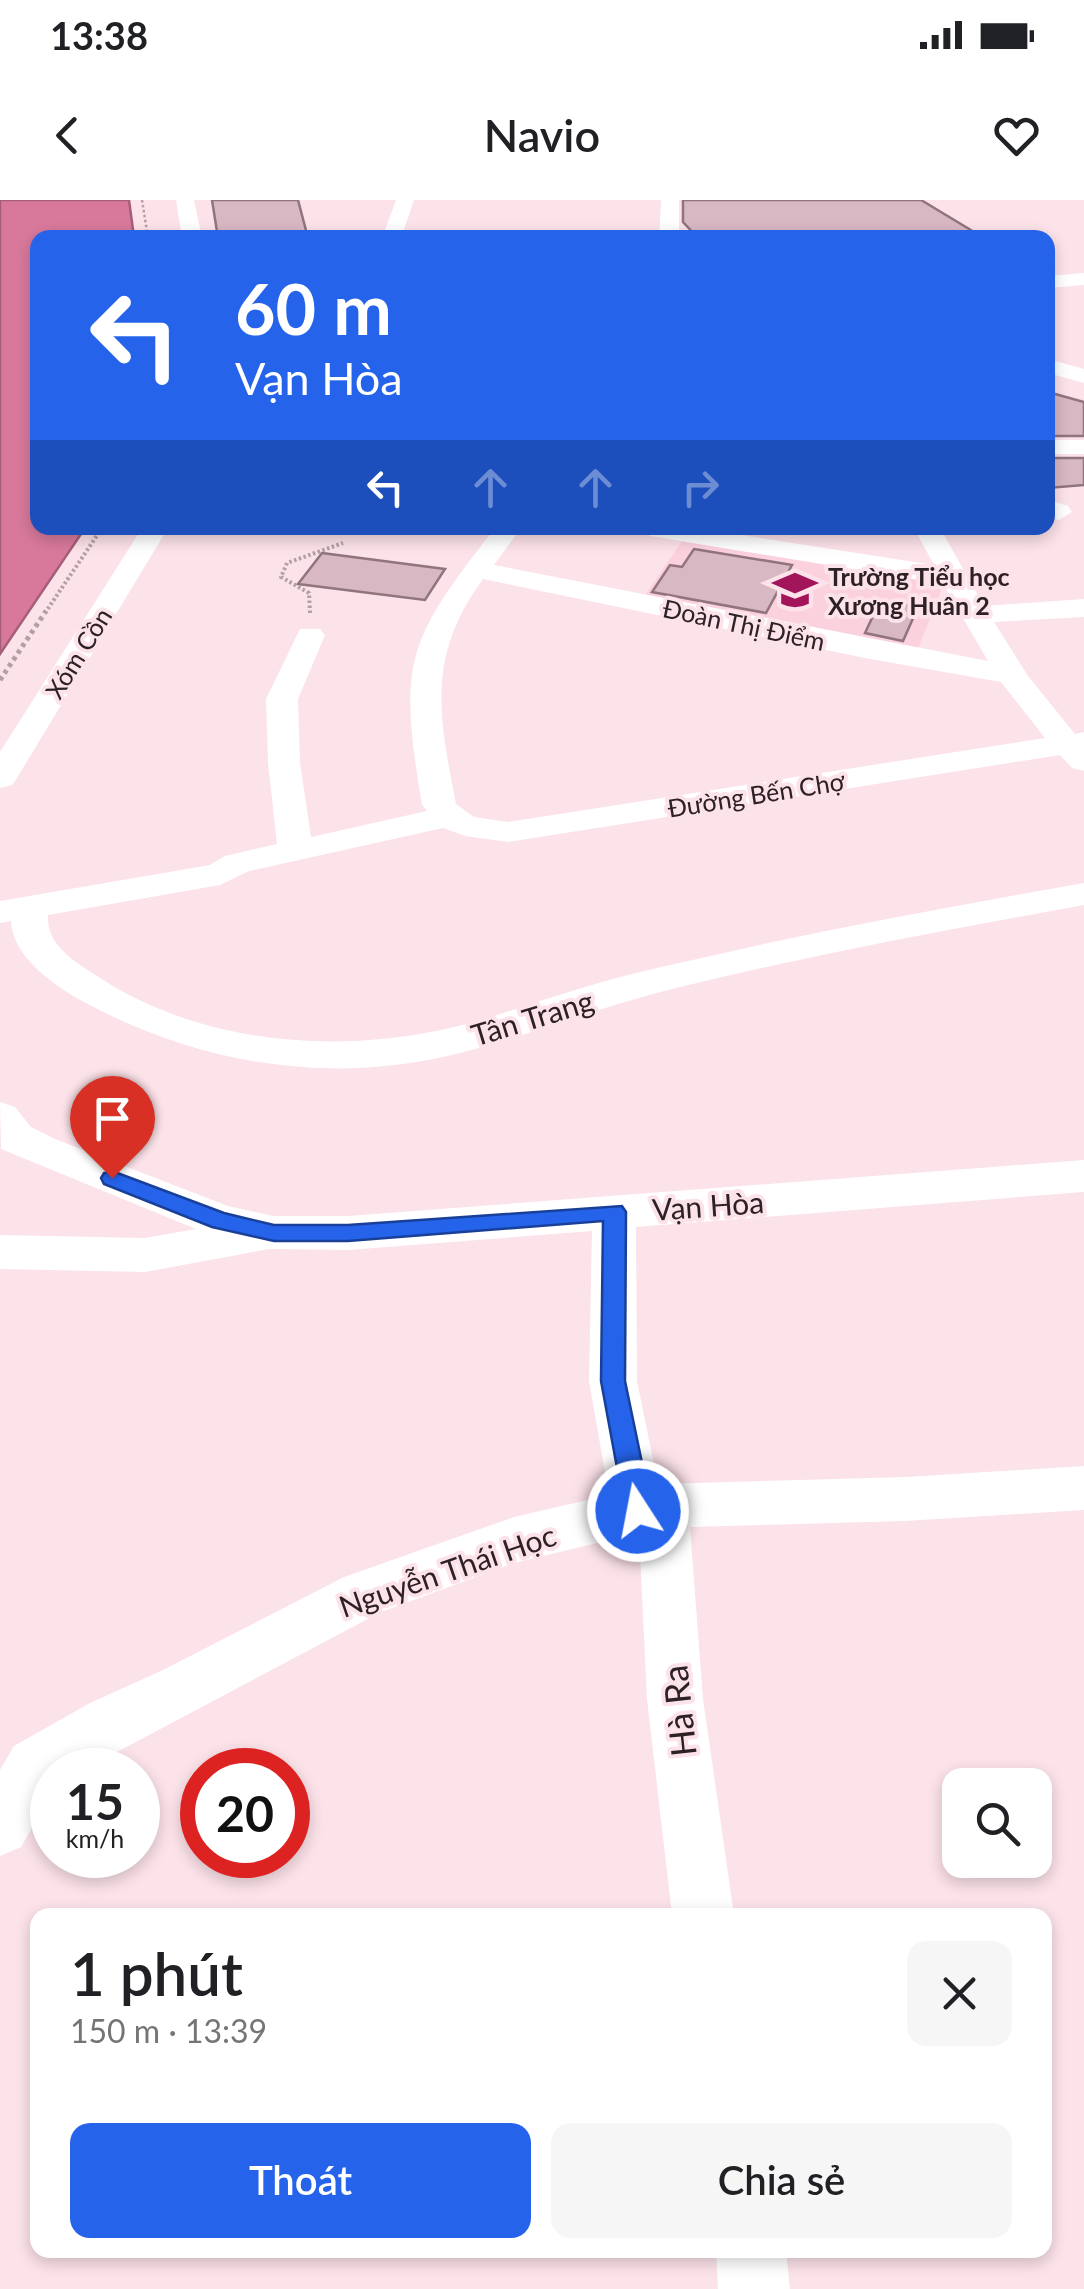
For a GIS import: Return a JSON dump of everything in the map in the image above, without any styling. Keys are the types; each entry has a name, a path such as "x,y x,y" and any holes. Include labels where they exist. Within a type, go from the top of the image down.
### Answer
{"street":[{"path":"185,200 191,230"},
{"path":"394,230 405,200"},
{"path":"668,230 670,200"},
{"path":"1055,281 1084,278"},
{"path":"1055,368 1084,376"},
{"path":"1055,447 1084,446"},
{"name":"Xóm Cồn","path":"10,685 119,535"},
{"name":"Xóm Cồn","path":"0,778 151,535"},
{"path":"15,910 220,874 237,863 448,817 439,805 424,718 426,667 432,642 503,535"},
{"path":"693,535 954,577"},
{"path":"931,535 1010,674 1078,749"},
{"name":"Đoàn Thị Điểm","path":"478,570 865,649 1010,674"},
{"path":"976,615 1084,608"},
{"path":"295,850 284,763 282,699 310,635"},
{"name":"Đường Bến Chợ","path":"448,817 465,826 508,832 1078,749"},
{"name":"Tân Trang","path":"15,910 61,969 110,1004 210,1040 244,1048 387,1052 454,1041 613,992 807,944 1076,906"},
{"name":"Vạn Hòa","path":"5,1137 220,1221 274,1233 348,1233 1084,1176"},
{"name":"Hà Ra","path":"614,1212 613,1381 651,1508 703,1908"},
{"path":"0,1252 145,1254 274,1233"},
{"name":"Nguyễn Thái Học","path":"0,1826 18,1762 183,1689 362,1594 514,1540 651,1508 1084,1488"},
{"path":"752,2258 754,2289"}],"path":[{"path":"142,200 147,230"},
{"path":"10,685 98,535"},
{"path":"310,635 309,593 281,577 287,563 343,543"}],"shaded area":[{"path":"0,200 129,200 133,230 30,230 30,535 80,535 0,654"},
{"name":"Trường Tiểu học Xương Huân 2","path":"682,541 944,583 918,649 644,597"}],"building":[{"path":"212,200 298,200 306,230 217,230"},
{"path":"683,200 921,200 971,230 690,230 683,222"},
{"path":"1055,394 1084,402 1084,436 1055,436"},
{"path":"1055,458 1084,458 1084,485 1055,487"},
{"path":"694,549 792,565 766,613 652,592 670,565 682,567"},
{"path":"322,553 445,569 425,600 298,584"},
{"path":"880,601 918,607 903,641 865,633"}],"place":[{"name":"Trường Tiểu học Xương Huân 2","path":"795,590"}],"route":[{"path":"112,1178 220,1221 274,1233 348,1233 614,1212 613,1381 638,1511"}]}
